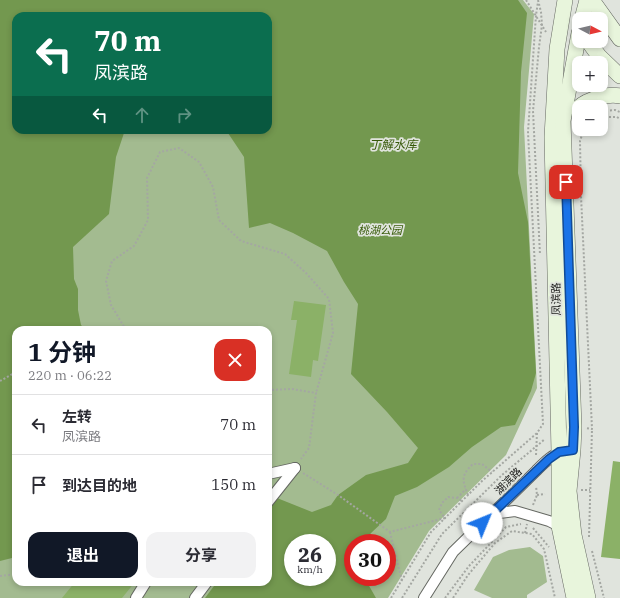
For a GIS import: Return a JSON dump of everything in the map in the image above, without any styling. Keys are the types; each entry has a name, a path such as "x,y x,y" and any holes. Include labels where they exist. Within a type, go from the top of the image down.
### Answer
{"street":[{"path":"562,3 572,18"},
{"name":"凤滨路","path":"562,3 557,49 552,137 569,491 574,535 588,598"},
{"path":"586,7 620,39"},
{"name":"凤滨路","path":"574,598 559,526 566,451 574,419 563,121 576,48"},
{"path":"593,48 599,56 620,76"},
{"path":"592,100 614,94 620,96"},
{"path":"563,121 572,113"},
{"name":"湖滨路","path":"424,598 453,552 549,459 566,451"},
{"path":"272,473 295,468"},
{"path":"272,497 295,468"},
{"path":"492,514 515,512 549,521 559,526"},
{"path":"136,598 144,586"},
{"path":"195,598 204,586"}],"path":[{"path":"539,0 542,25 539,47"},
{"path":"392,598 431,532 492,472 537,433 543,424 528,132 536,15 539,0"},
{"path":"608,110 615,110 620,112"},
{"path":"608,117 617,117 620,119"},
{"path":"124,326 111,305 106,281 112,261 134,246 148,220 148,178 160,152 178,148 199,162 213,187 219,220 241,241 285,254 306,273 329,299 333,333 316,393 309,448 295,468 338,495 390,532 445,518"},
{"path":"0,381 12,374"},
{"path":"272,390 292,389 316,393"},
{"path":"592,428 589,537 604,598"},
{"path":"525,533 536,495 537,433"},
{"path":"402,598 442,534 502,474 548,437"},
{"path":"468,495 463,483 464,472 473,464 482,464 492,472"},
{"path":"457,498 466,489"},
{"path":"445,518 439,510 442,503 448,497 457,498 462,501"},
{"path":"445,598 469,566 506,527 522,524 533,528 549,546 551,553"},
{"path":"453,598 468,575 495,543 512,531 532,534 544,549 555,598"},
{"path":"390,532 402,581"},
{"path":"0,576 12,574"}],"green space":[{"name":"丁解水库","path":"0,0 523,0 534,14 524,127 537,388 506,455 429,531 396,585 396,534 344,534 344,586 395,586 388,598 0,598"},
{"path":"530,547 543,556 547,582 527,595 527,598 492,598 474,590 493,557 509,550"}],"water":[{"name":"丁解水库","path":"0,0 518,0 527,13 521,72 518,173 528,222 536,373 531,391 515,425 501,427 472,447 449,467 417,487 395,496 386,519 370,534 344,534 344,586 369,586 376,598 205,598 214,586 272,586 272,505 277,498 312,512 331,505 338,495 366,475 408,463 418,448 351,374 358,304 327,251 270,223 249,228 244,157 229,134 272,134 272,12 12,12 12,134 124,134 116,157 109,214 73,247 74,279 78,289 78,310 82,326 12,326 12,558 0,561"}],"building":[{"path":"294,301 326,305 318,361 313,360 311,377 289,374 297,320 291,320"},
{"path":"613,461 620,462 620,559 601,557"},
{"path":"72,586 132,586 122,598 62,598"}],"route":[{"path":"482,523 549,459 559,452 573,450 574,427 566,182"}],"park label":[{"name":"桃湖公园","path":"380,230"}]}
